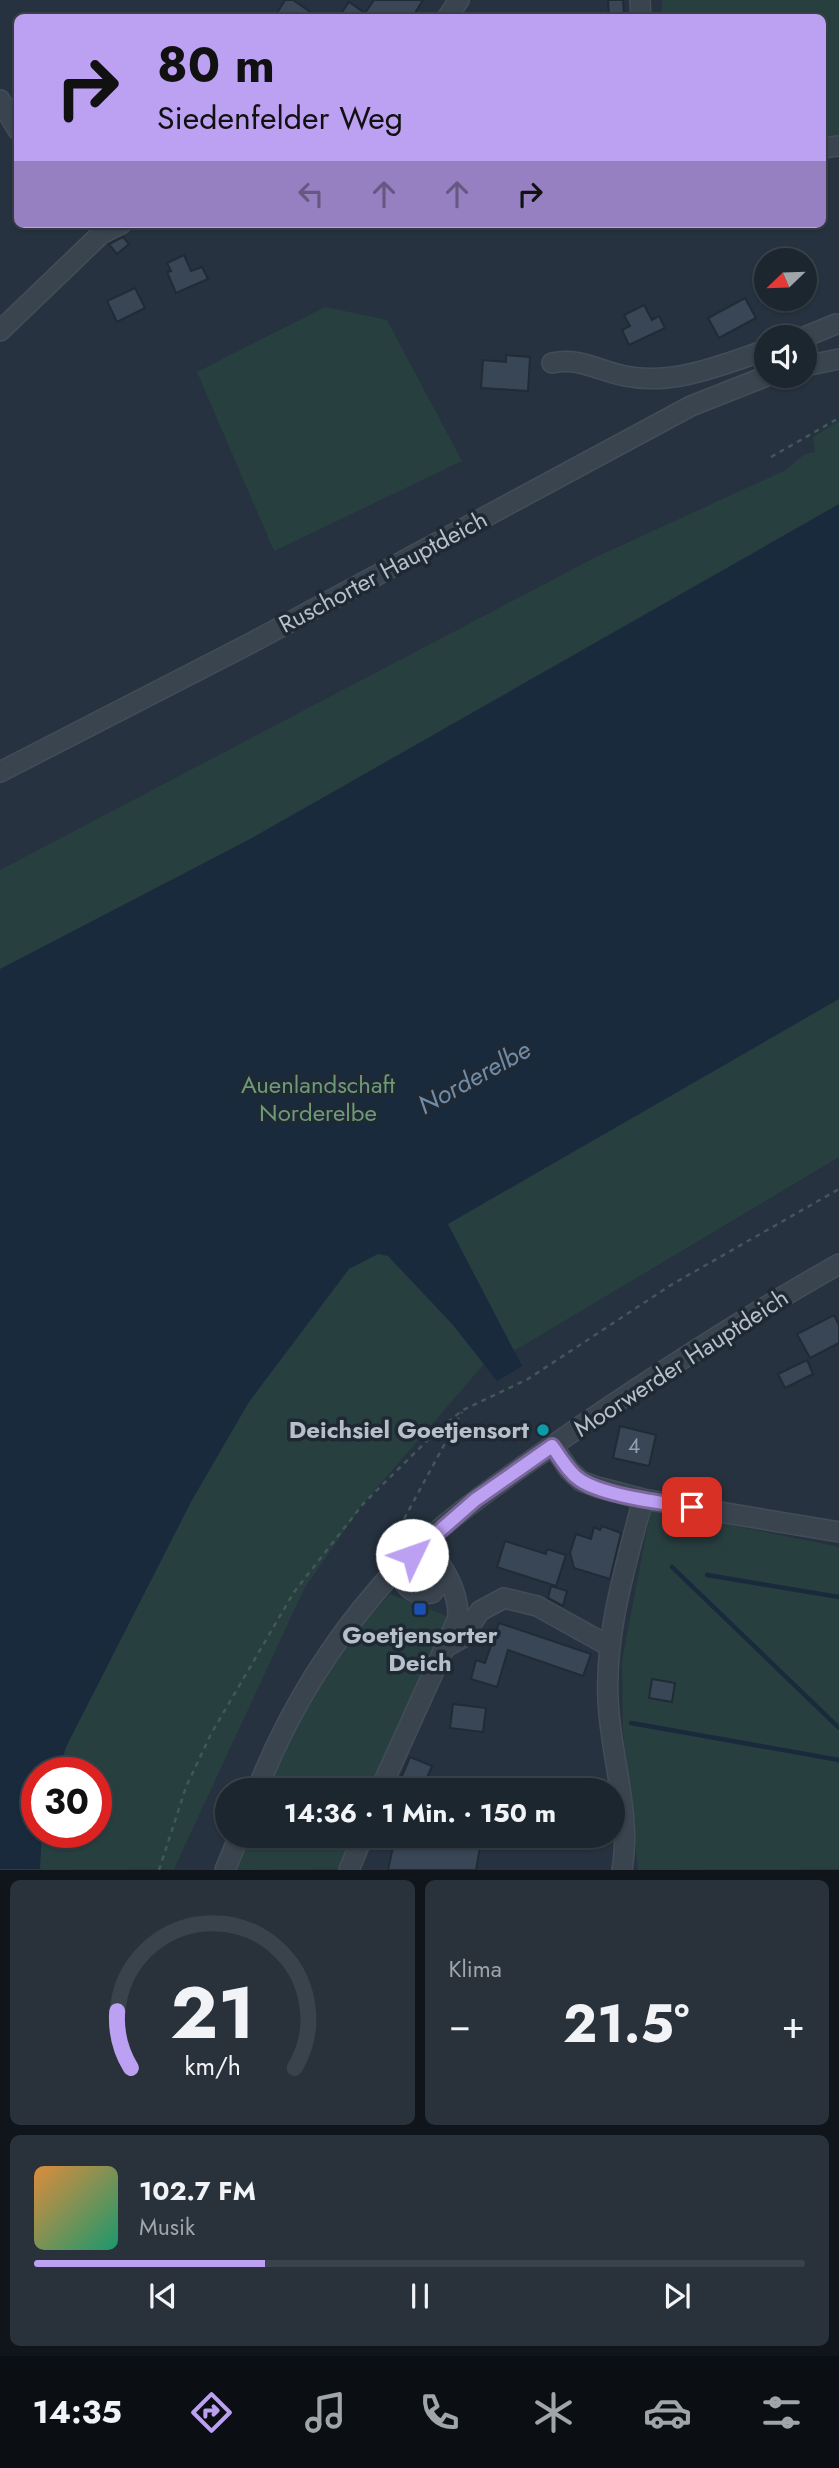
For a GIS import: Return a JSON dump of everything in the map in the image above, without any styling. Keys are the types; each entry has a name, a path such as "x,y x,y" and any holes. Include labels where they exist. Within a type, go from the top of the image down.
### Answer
{"street":[{"path":"1,97 14,122"},
{"path":"0,331 101,234 112,228"},
{"path":"817,333 838,326"},
{"path":"552,362 573,360 625,376 665,378 685,375 754,355"},
{"path":"817,364 839,359"},
{"name":"Ruschorter Hauptdeich","path":"0,772 264,636 691,406 754,381"},
{"name":"Moorwerder Hauptdeich","path":"263,1778 308,1686 391,1561 426,1542 475,1500 708,1341 839,1264"},
{"path":"552,1446 569,1470 581,1481 643,1499 839,1532"},
{"path":"622,1870 625,1840 609,1731 609,1646 643,1499"},
{"path":"385,1778 458,1618 459,1603 446,1574 426,1542"},
{"path":"391,1561 405,1586 421,1595 432,1593 446,1574"},
{"path":"445,1647 462,1638 480,1611 504,1598 537,1606 609,1646"},
{"path":"225,1870 234,1848"},
{"path":"349,1870 358,1848"}],"path":[{"path":"771,457 839,418"},
{"path":"159,1870 186,1787 211,1734 294,1592 363,1504 463,1410 528,1379 671,1285 839,1189"},
{"path":"391,1561 463,1410"}],"green space":[{"path":"662,0 839,0 839,138 826,140 826,14 661,14"},
{"path":"325,307 387,320 462,461 274,551 197,372"},
{"name":"Auenlandschaft Norderelbe","path":"839,421 839,1157 519,1348 484,1364 363,1504 304,1589 174,1869 0,1870 0,870 596,557 786,470 803,455 815,452 813,437"},
{"path":"651,1509 839,1547 839,1869 638,1870 623,1731 622,1660"},
{"path":"390,1594 452,1618 382,1778 273,1778 320,1686 370,1616"},
{"path":"244,1848 352,1848 343,1869 236,1870"}],"water":[{"name":"Auenlandschaft Norderelbe","path":"839,504 839,999 448,1224 522,1366 497,1381 453,1325 388,1256 378,1254 349,1269 249,1402 192,1500 63,1757 21,1757 21,1848 41,1848 40,1869 0,1869 0,969 252,838"}],"building":[{"path":"285,0 293,0 313,14 276,14"},
{"path":"374,0 423,0 414,14 341,14 349,2 365,13"},
{"path":"608,0 623,0 624,14 609,14"},
{"path":"123,237 129,244 117,254 109,244"},
{"path":"184,255 191,271 202,267 208,279 176,293 167,272 171,271 167,263"},
{"path":"135,288 145,308 117,322 107,301"},
{"path":"745,298 756,318 719,338 708,318"},
{"path":"644,305 652,320 659,316 665,328 629,345 622,330 630,326 624,315"},
{"path":"506,355 530,357 528,391 481,388 483,360 506,362"},
{"path":"834,1315 839,1325 839,1343 810,1358 797,1334"},
{"path":"807,1360 813,1374 785,1388 778,1374"},
{"path":"620,1426 656,1435 649,1466 613,1458"},
{"path":"602,1526 621,1533 610,1579 574,1568 570,1553 576,1534 591,1539 594,1527 600,1530"},
{"path":"505,1541 546,1554 547,1549 566,1555 556,1586 497,1567"},
{"path":"551,1586 567,1591 563,1606 548,1598"},
{"path":"499,1623 591,1654 583,1676 508,1650 497,1687 471,1679 476,1660 485,1663"},
{"path":"652,1679 675,1683 672,1702 649,1698"},
{"path":"453,1704 486,1708 483,1732 450,1728"},
{"path":"410,1757 432,1766 427,1778 401,1778"},
{"path":"393,1848 480,1848 476,1870 388,1870"}],"waterway":[{"path":"672,1567 839,1728"},
{"path":"707,1575 839,1597"},
{"path":"631,1723 839,1760"}],"place":[{"name":"Deichsiel Goetjensort","path":"543,1430"},
{"name":"Goetjensorter Deich","path":"420,1609"}],"route":[{"path":"412,1555 475,1500 552,1446 569,1470 581,1481 643,1499 692,1507"}],"water label":[{"name":"Norderelbe","path":"474,1077"}]}
